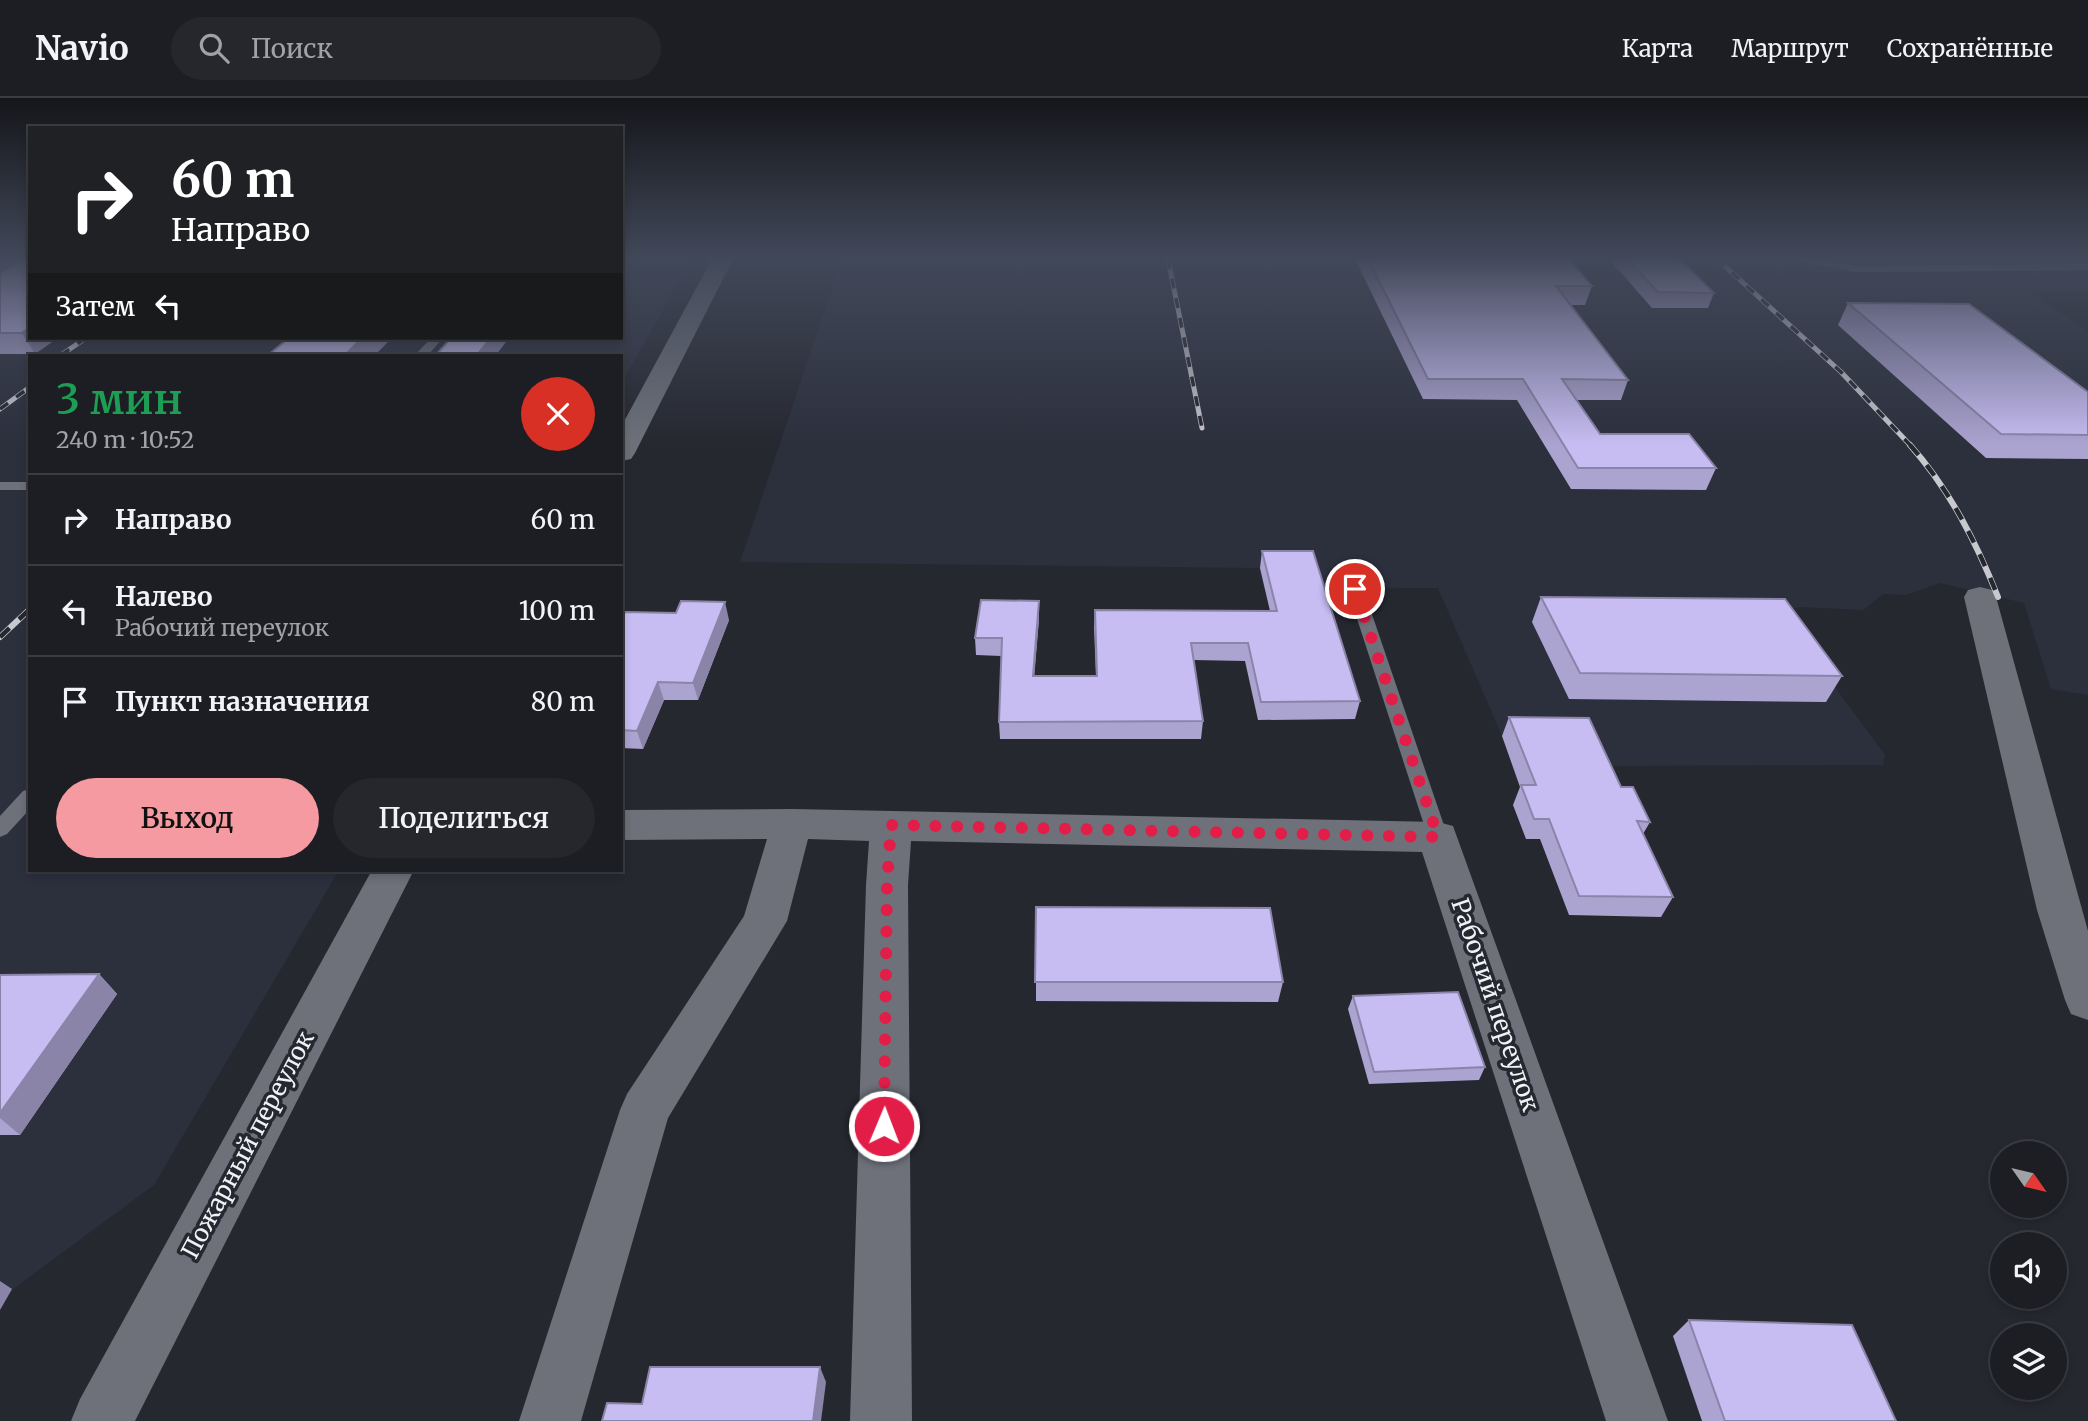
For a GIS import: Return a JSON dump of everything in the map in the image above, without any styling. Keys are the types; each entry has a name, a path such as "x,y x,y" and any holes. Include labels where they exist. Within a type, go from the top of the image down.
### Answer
{"street":[{"path":"623,449 691,321"},
{"path":"1980,597 2059,910 2088,1000"},
{"path":"550,1421 645,1110 765,921 792,824"},
{"path":"623,825 891,825 1438,837"},
{"path":"881,1421 887,885 891,825"},
{"name":"Рабочий переулок","path":"1438,837 1637,1421"},
{"name":"Пожарный переулок","path":"102,1421 392,872"}],"lane":[{"path":"422,354 435,340"},
{"path":"0,486 28,486"},
{"name":"Рабочий переулок","path":"1355,589 1438,837"},
{"path":"0,829 28,798"}],"shaded area":[{"path":"0,321 23,321 28,340 623,340 623,321 657,321 623,380 623,354 28,354 28,872 338,872 154,1185 13,1289 0,1310"},
{"path":"821,321 2073,321 2088,331 2088,695 2051,689 2024,603 1940,583 1906,595 1883,594 1863,610 1801,607 1778,610 1885,755 1883,765 1593,766 1502,736 1438,588 1264,589 1259,568 740,562"}],"building":[{"path":"0,321 28,321 28,328 22,333 0,333"},
{"path":"1399,321 1583,321 1628,380 1562,379 1600,434 1689,434 1716,468 1578,468 1523,379 1428,379"},
{"path":"1869,321 1992,321 2088,392 2088,435 2001,434"},
{"path":"287,340 360,340 346,354 269,354"},
{"path":"449,340 489,340 478,354 437,354"},
{"path":"1262,551 1313,551 1360,701 1261,702 1248,643 1191,643 1203,721 999,722 1002,638 975,638 981,600 1039,601 1033,676 1097,676 1095,610 1277,611"},
{"path":"1541,597 1785,599 1842,676 1580,673"},
{"path":"681,601 725,602 693,683 658,682 637,731 623,730 625,612 676,613"},
{"path":"1509,717 1589,718 1621,787 1633,787 1650,822 1637,821 1673,897 1579,896 1549,819 1534,819 1521,785 1536,785"},
{"path":"1036,907 1270,908 1283,982 1035,982"},
{"path":"99,974 0,1113 0,975"},
{"path":"1458,992 1485,1067 1374,1072 1353,996"},
{"path":"1689,1320 1852,1325 1896,1421 1725,1421"},
{"path":"650,1367 820,1367 813,1421 602,1421 607,1403 642,1404"}],"railway":[{"path":"1180,321 1202,428"},
{"path":"1785,321 1841,372 1912,447"},
{"path":"62,354 83,340"},
{"path":"0,409 28,388"},
{"path":"1910,445 1950,498 1981,556 1998,597"},
{"path":"0,637 28,611"}],"route":[{"path":"884,1126 887,885 891,825 1438,837 1355,589"}]}
